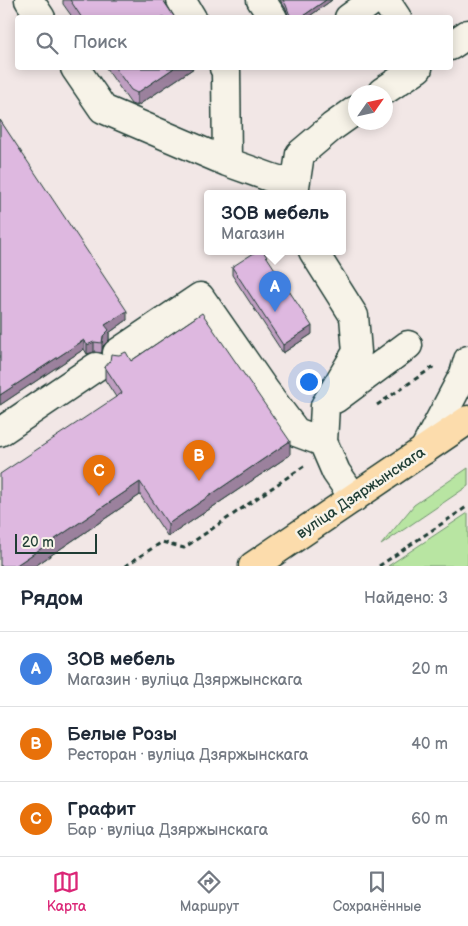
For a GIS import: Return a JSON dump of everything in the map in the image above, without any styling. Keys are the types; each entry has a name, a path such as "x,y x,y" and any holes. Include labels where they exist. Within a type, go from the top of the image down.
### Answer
{"main road":[{"name":"вуліца Дзяржынскага","path":"253,566 468,420"}],"lane":[{"path":"29,0 39,15"},
{"path":"181,0 190,15"},
{"path":"261,0 271,15"},
{"path":"353,15 374,0"},
{"path":"385,0 395,15"},
{"path":"453,44 468,34"},
{"path":"76,70 103,109 295,189 300,154 348,116"},
{"path":"225,70 227,162"},
{"path":"392,85 413,70"},
{"path":"316,255 354,316 358,352 325,406 325,446 336,472 354,498"},
{"path":"0,432 200,297 296,432 325,446"},
{"path":"325,406 408,345"},
{"path":"424,450 464,374 455,360"}],"path":[{"path":"377,406 455,360"},
{"path":"125,566 162,542 184,548 325,446"},
{"path":"379,566 468,506"}],"green space":[{"path":"468,468 468,486 381,545 414,505"},
{"path":"468,513 468,566 388,566"}],"building":[{"path":"70,0 163,0 173,15 80,15"},
{"path":"283,0 326,0 304,15 290,15"},
{"path":"116,70 171,70 137,93 131,90"},
{"path":"0,120 127,311 105,325 109,330 103,336 102,343 94,342 87,345 84,340 0,395"},
{"path":"251,255 266,255 312,326 283,345 232,267"},
{"path":"202,313 290,441 168,524 140,482 15,566 0,566 0,474 122,393 105,367 110,361 111,354 119,355 126,352 131,361"}],"place":[{"name":"ЗОВ мебель","path":"275,312"},
{"name":"Белые Розы","path":"199,481"},
{"name":"Графит","path":"99,496"}]}
